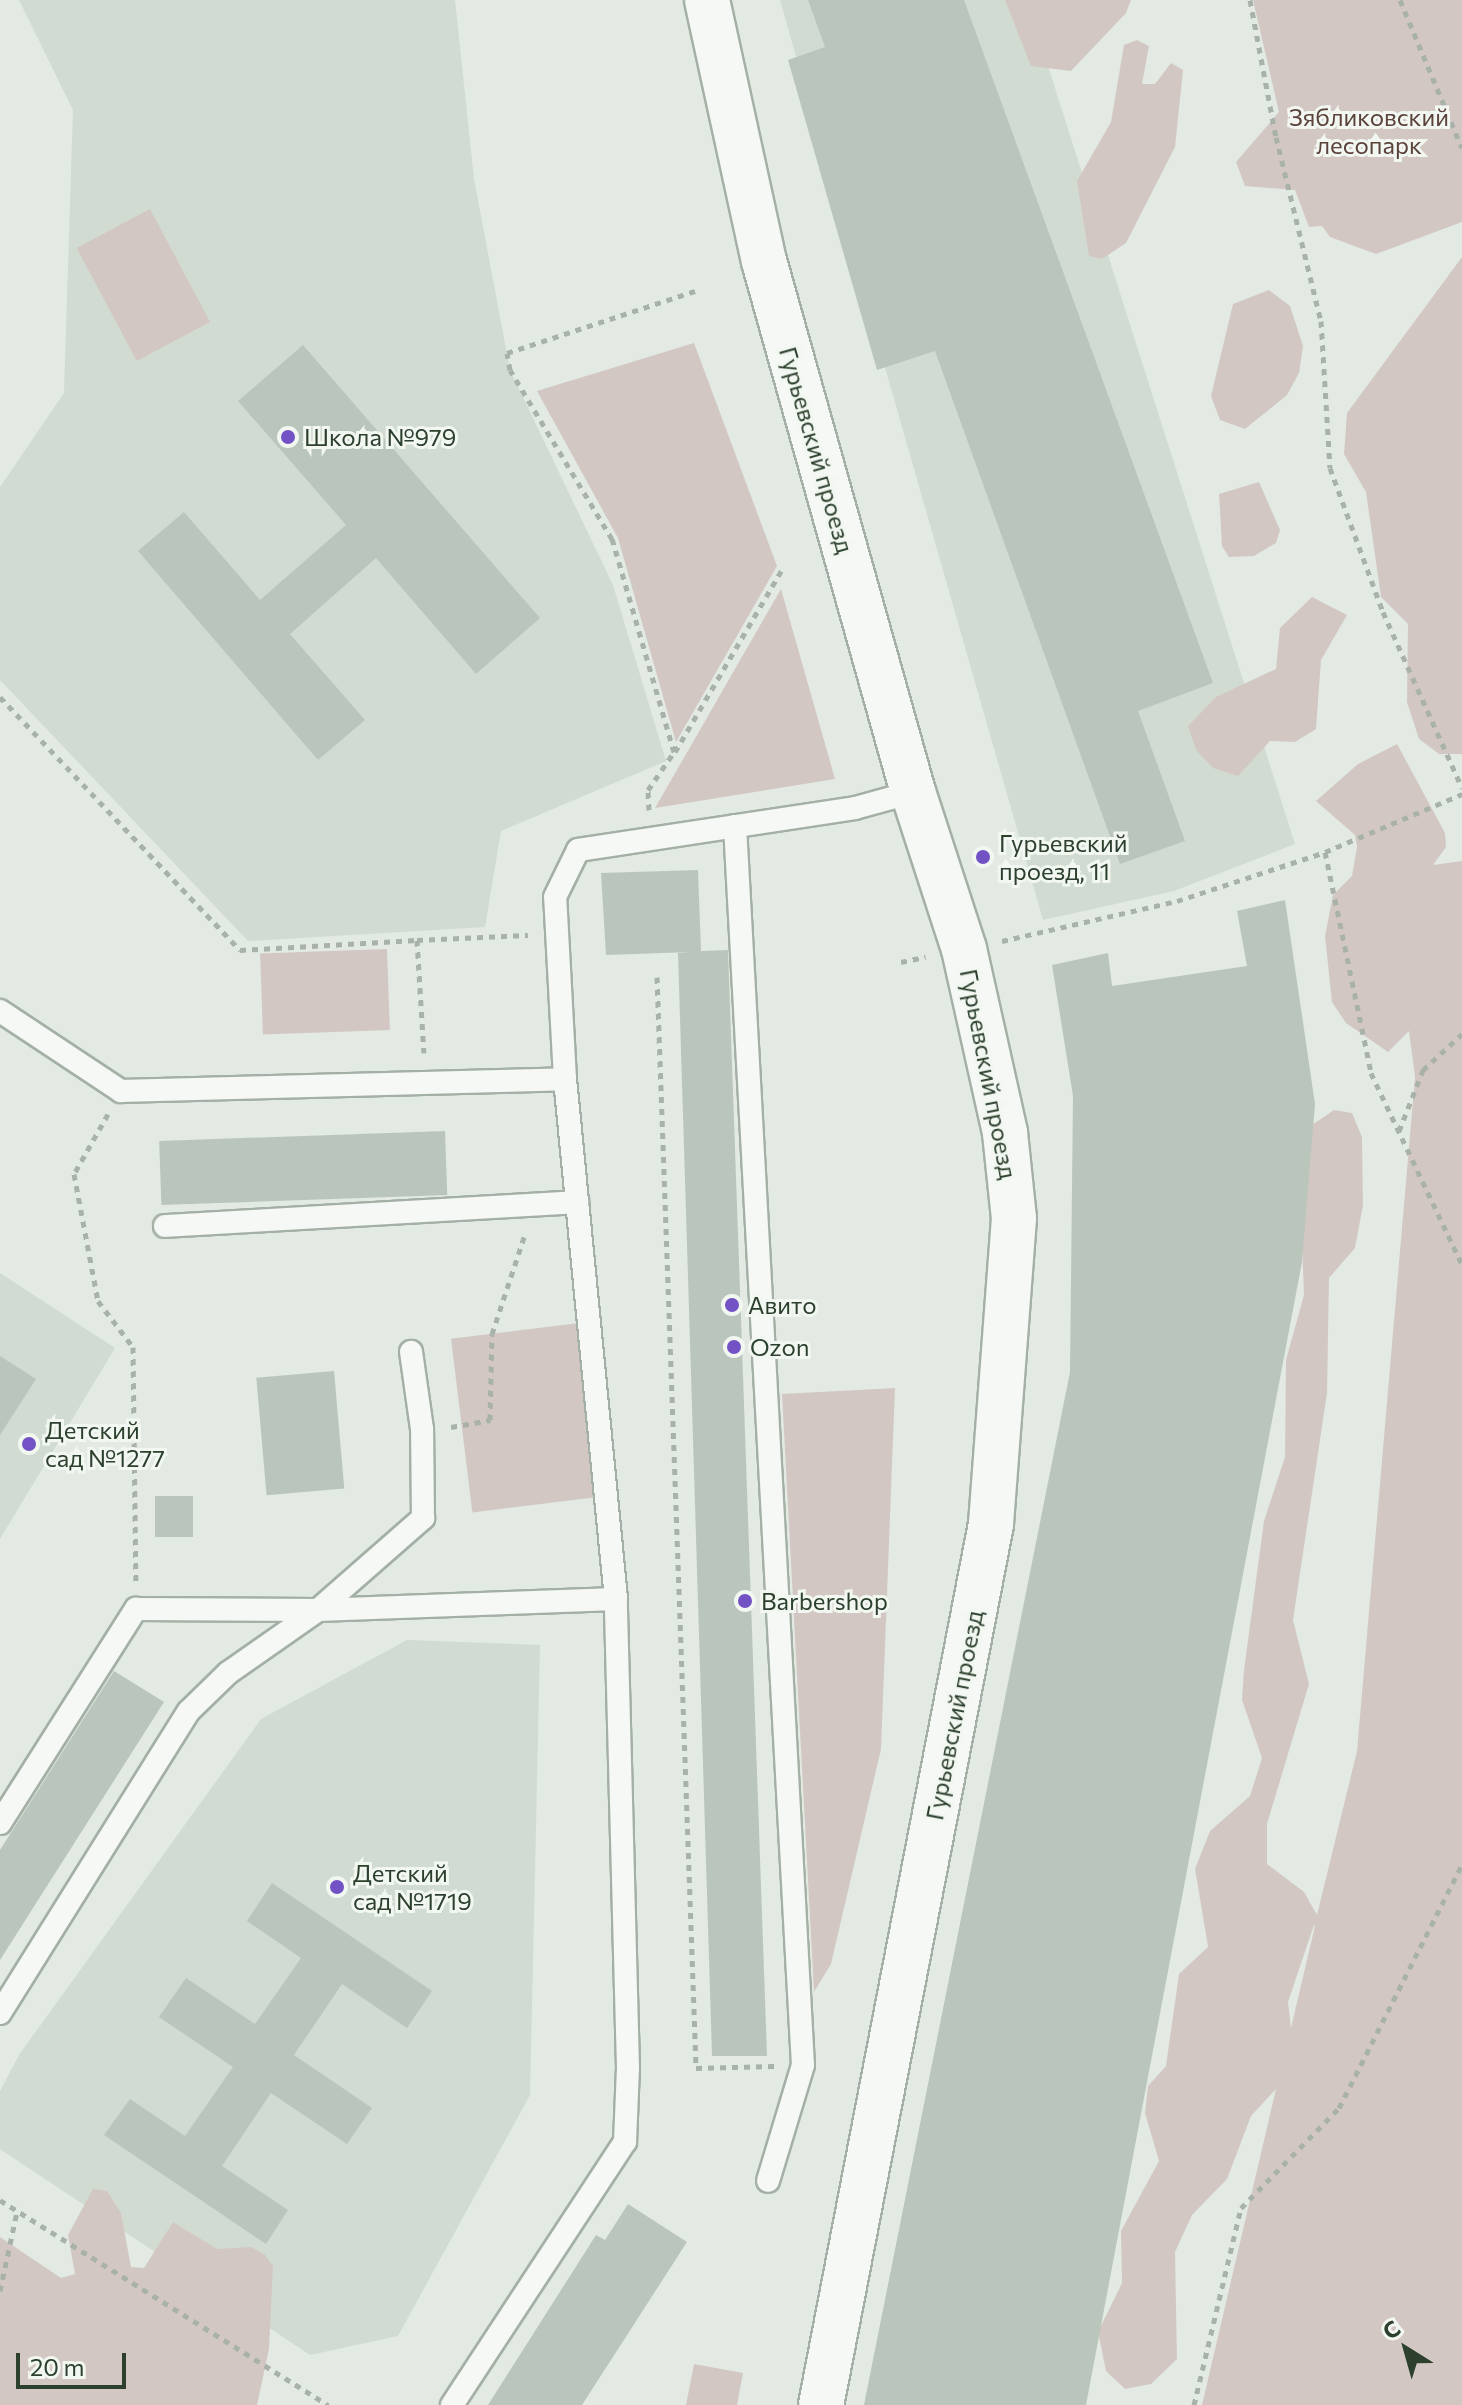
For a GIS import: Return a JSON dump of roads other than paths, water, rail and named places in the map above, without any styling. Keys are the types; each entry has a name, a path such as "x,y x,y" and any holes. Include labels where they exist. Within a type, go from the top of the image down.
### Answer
{"street":[{"name":"Гурьевский проезд","path":"707,0 764,261 913,792 964,949 1005,1133 1014,1218 991,1524 821,2405"}],"lane":[{"path":"452,2405 625,2142 628,2068 616,1599 565,1079 555,897 578,850 855,808 913,792"},
{"path":"735,826 803,2065 768,2181"},
{"path":"0,1011 121,1091 565,1079"},
{"path":"165,1226 577,1202"},
{"path":"0,2013 189,1711 228,1673 318,1610 423,1518 422,1429 411,1352"},
{"path":"0,1823 136,1609 318,1610 616,1599"}],"place":[{"name":"Школа №979","path":"288,437"},
{"name":"Гурьевский проезд, 11","path":"983,857"},
{"name":"Авито","path":"732,1305"},
{"name":"Ozon","path":"734,1347"},
{"name":"Детский сад №1277","path":"29,1444"},
{"name":"Barbershop","path":"745,1601"},
{"name":"Детский сад №1719","path":"337,1887"}],"park label":[{"name":"Зябликовский лесопарк","path":"1369,131"}]}
